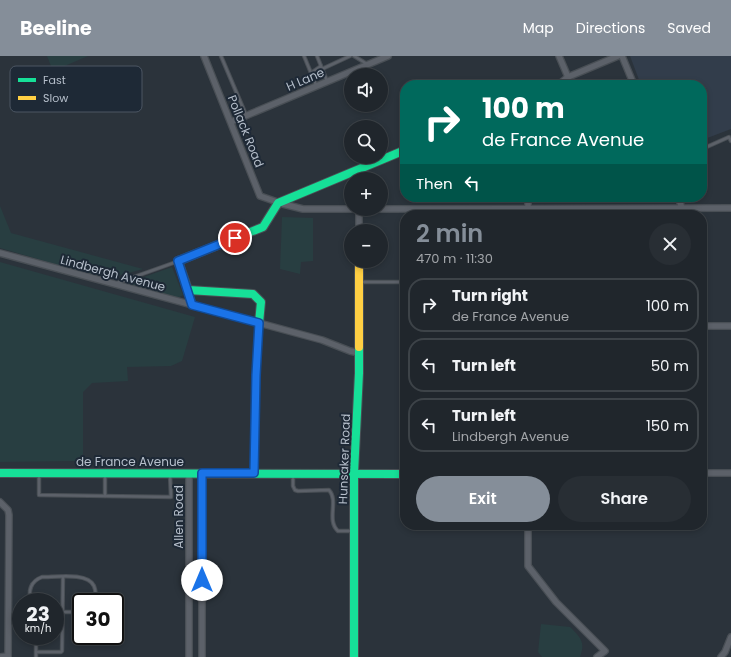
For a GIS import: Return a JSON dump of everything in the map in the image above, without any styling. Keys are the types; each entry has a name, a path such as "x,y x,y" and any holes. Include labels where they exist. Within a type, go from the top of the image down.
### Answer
{"street":[{"name":"Pollack Road","path":"204,56 260,196 278,203 303,209 344,209"},
{"name":"H Lane","path":"231,122 388,56"},
{"path":"559,56 568,77"},
{"path":"564,80 568,77 618,56"},
{"path":"622,56 632,80"},
{"path":"259,323 261,302 254,294 188,290 178,261 263,226 278,203 400,152"},
{"path":"528,202 528,208"},
{"path":"680,202 682,208"},
{"path":"388,209 731,208"},
{"name":"Lindbergh Avenue","path":"0,253 322,340 359,353"},
{"name":"Hunsaker Road","path":"354,657 354,473 359,353 359,268"},
{"path":"707,326 731,326"},
{"name":"de France Avenue","path":"0,473 400,474"},
{"name":"Allen Road","path":"189,473 189,657"},
{"name":"Allen Road","path":"202,473 202,657"},
{"path":"707,473 731,473"},
{"path":"0,502 8,510 9,515 8,657 0,657"},
{"path":"528,530 528,566 556,602 605,651 596,657"},
{"path":"721,657 725,652 731,637"}],"lane":[{"path":"221,56 246,116"},
{"path":"304,56 316,86"},
{"path":"317,56 327,82"},
{"path":"311,73 350,56"},
{"path":"354,56 368,64"},
{"path":"707,147 730,136 731,141"},
{"path":"114,284 178,261"},
{"path":"359,282 400,282"},
{"path":"188,290 192,305"},
{"path":"254,473 256,375 259,323"},
{"path":"39,473 39,496 171,497 170,473"},
{"path":"105,473 105,496"},
{"path":"293,473 293,486 295,490 329,490 332,496 332,515 334,527 338,531 354,531"},
{"path":"30,593 29,590 34,582 42,577 86,578 94,585 96,593"},
{"path":"63,577 63,593"},
{"path":"36,645 36,657"},
{"path":"36,652 61,652 62,645"}],"shaded area":[{"path":"630,56 731,56 731,129 707,138 707,80 639,80"}],"green space":[{"path":"47,56 88,56 65,66 51,66"},
{"path":"0,206 11,233 143,269 106,279 0,248"},
{"path":"282,217 313,218 313,261 301,262 300,274 280,269"},
{"path":"0,262 195,317 182,361 171,366 127,367 128,381 92,383 83,392 83,454 77,461 0,462"},
{"path":"172,267 183,295 178,298 127,283"},
{"path":"541,624 570,627 581,640 582,652 580,657 542,657 538,652"}],"traffic: fast":[{"path":"259,323 261,302 253,294 188,290 178,261 263,227 278,203 400,152"},
{"path":"354,657 354,473 359,347"},
{"path":"0,473 400,474"}],"traffic: slow":[{"path":"359,268 359,347"}],"route":[{"path":"202,580 202,473 254,473 256,375 259,323 192,305 178,261 235,238"}]}
